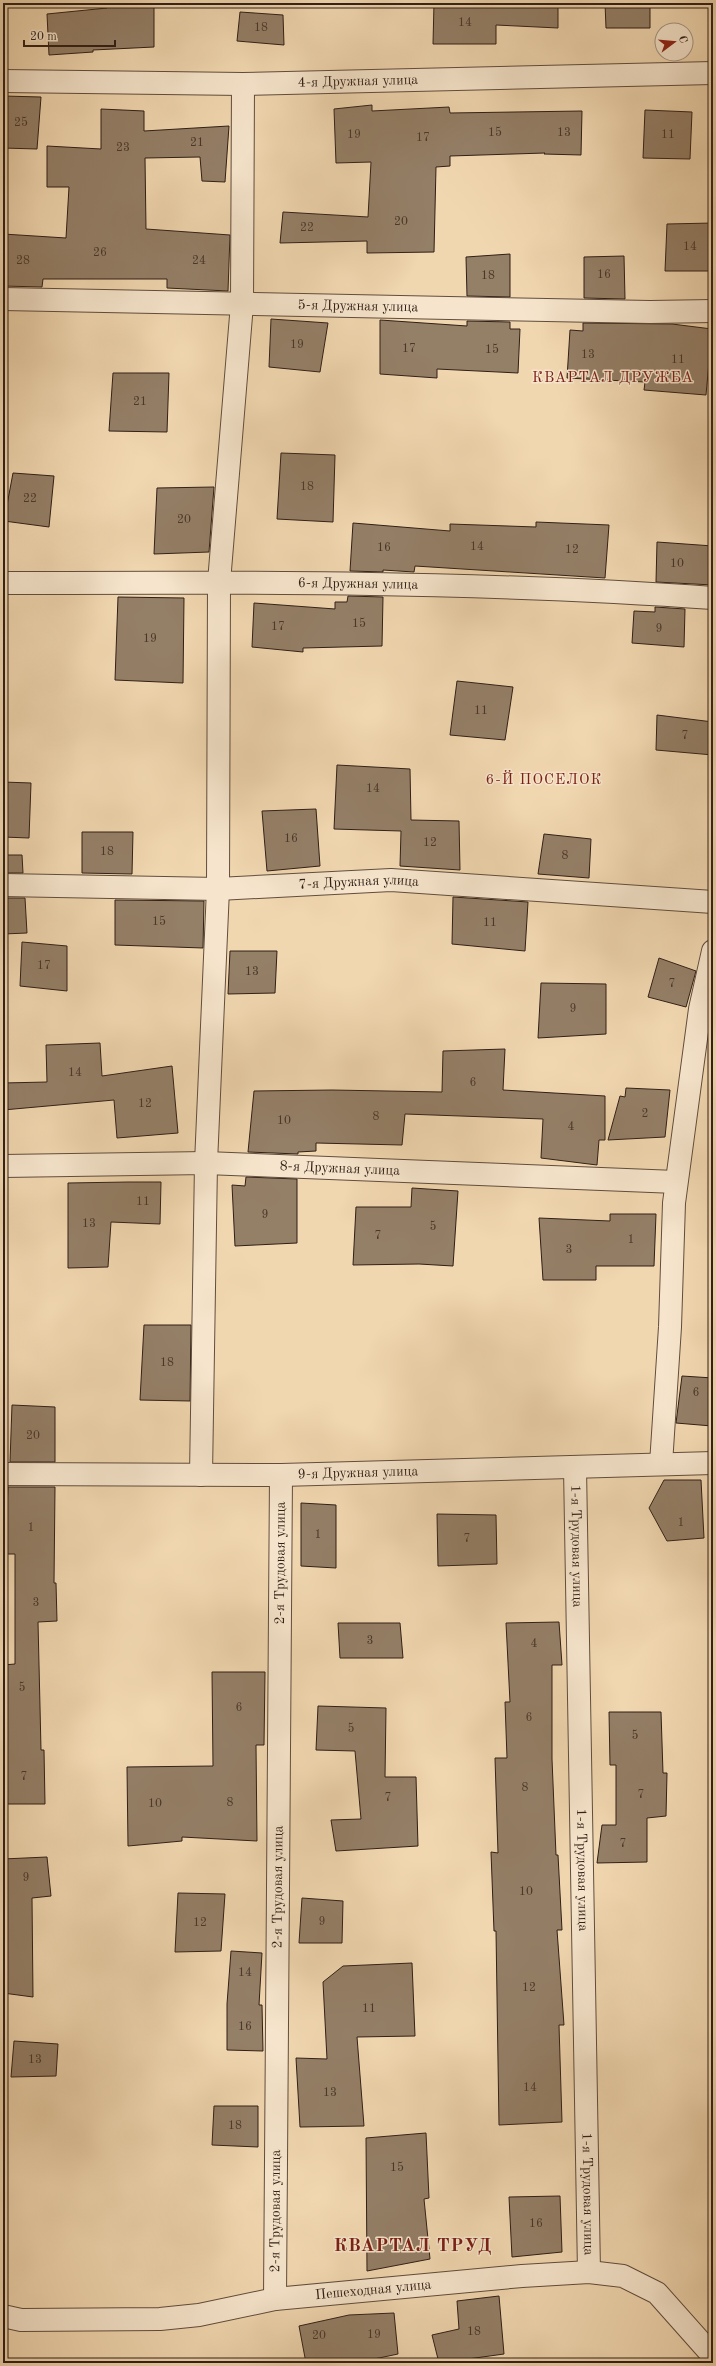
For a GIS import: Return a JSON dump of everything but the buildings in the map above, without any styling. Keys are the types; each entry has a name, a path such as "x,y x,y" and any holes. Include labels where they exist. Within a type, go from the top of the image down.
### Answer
{"street":[{"name":"4-я Дружная улица","path":"3,81 243,84 713,73"},
{"path":"201,1475 206,1163 218,889 219,582 242,304 243,84"},
{"name":"5-я Дружная улица","path":"3,299 713,312"},
{"name":"6-я Дружная улица","path":"3,583 219,582 613,591 713,598"},
{"name":"7-я Дружная улица","path":"3,885 218,889 391,880 713,902"},
{"path":"661,1464 676,1182 700,1009 713,951"},
{"name":"8-я Дружная улица","path":"3,1166 206,1163 676,1182"},
{"name":"9-я Дружная улица","path":"3,1474 281,1475 432,1469 575,1468 713,1463"},
{"name":"1-я Трудовая улица","path":"575,1468 589,2272"},
{"name":"2-я Трудовая улица","path":"275,2299 281,1475"},
{"name":"Пешеходная улица","path":"3,2316 21,2320 160,2320 199,2315 275,2299 522,2276 589,2272 623,2276 657,2293 713,2356"}],"district":[{"name":"КВАРТАЛ ДРУЖБА","path":"613,378"},
{"name":"6-Й ПОСЕЛОК","path":"544,780"},
{"name":"КВАРТАЛ ТРУД","path":"413,2246"}]}
